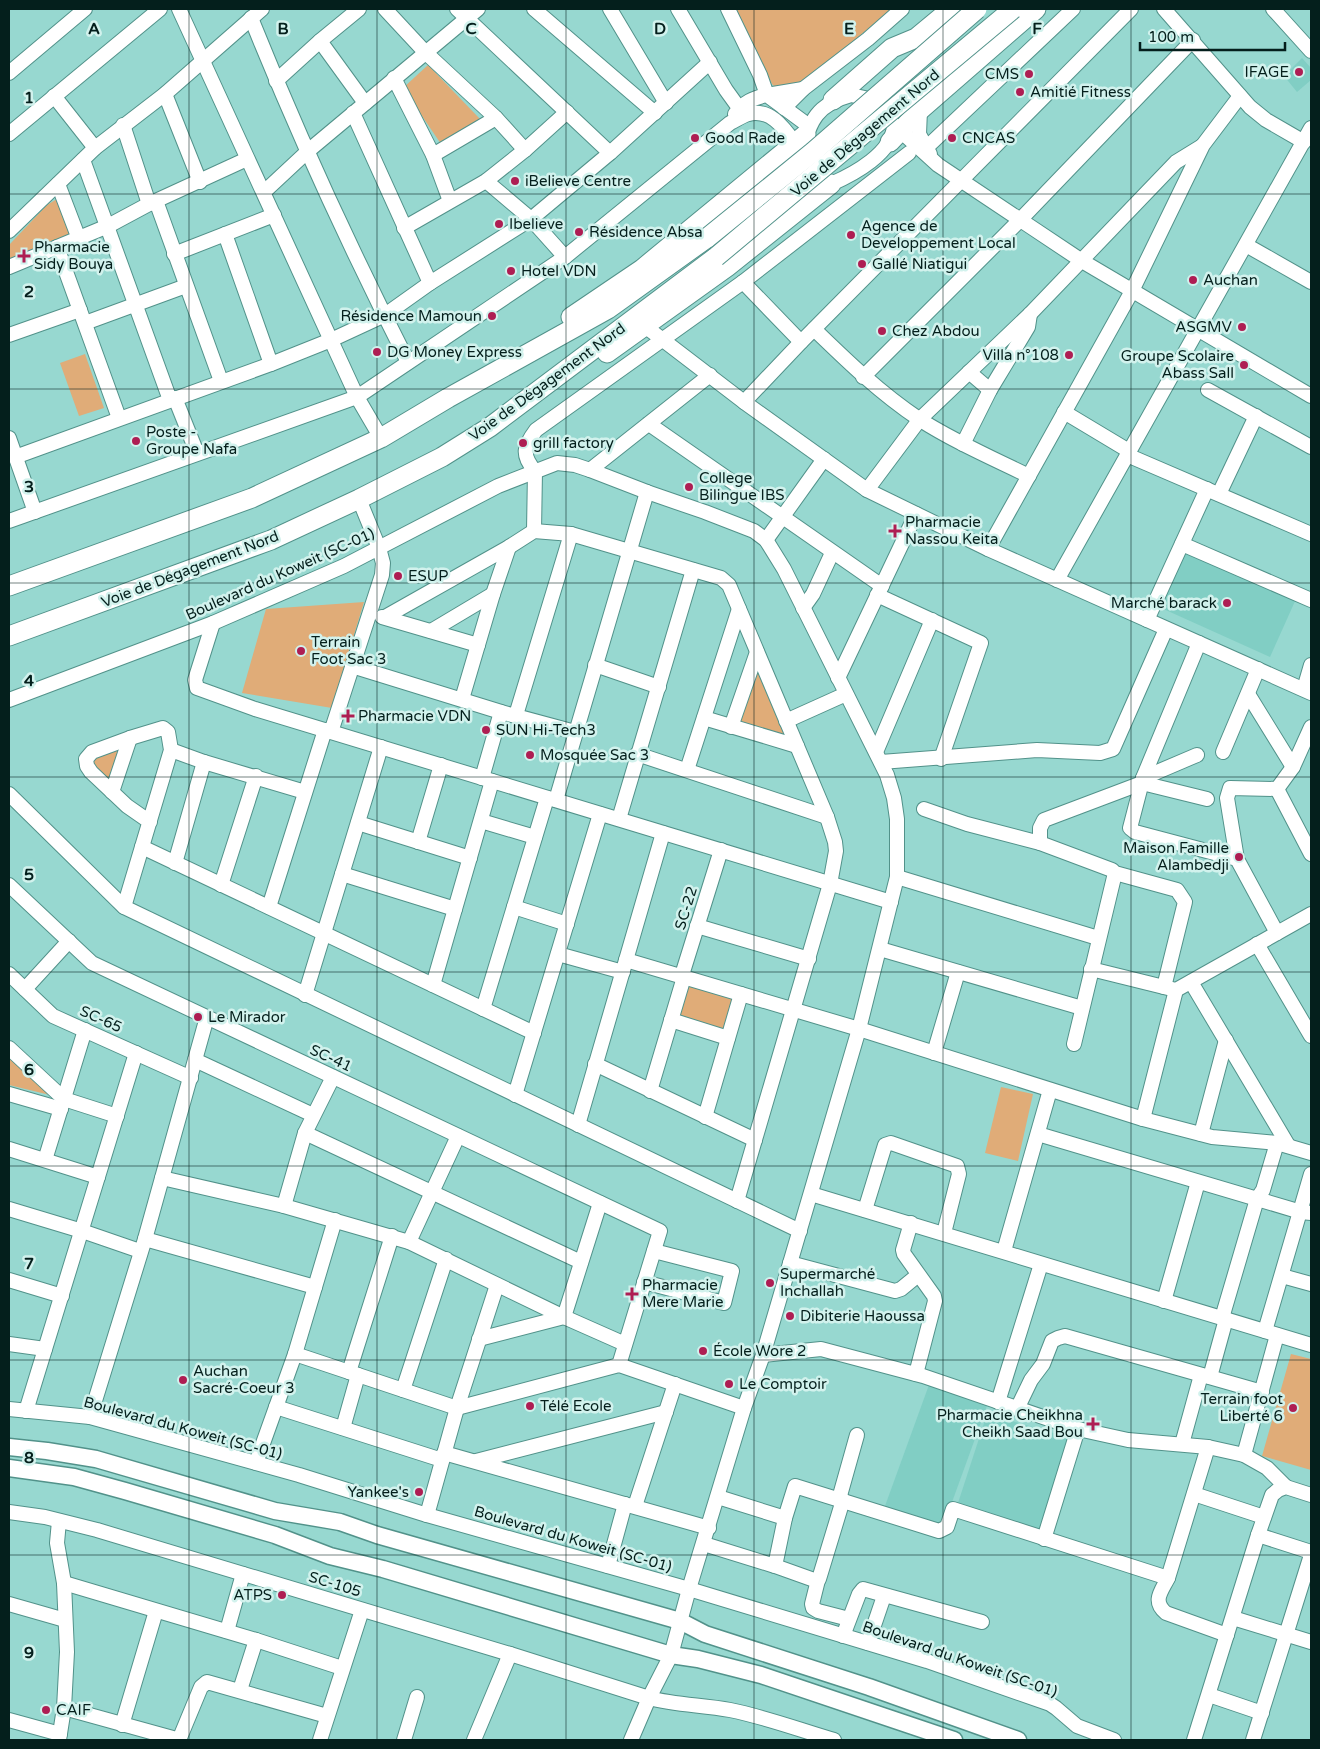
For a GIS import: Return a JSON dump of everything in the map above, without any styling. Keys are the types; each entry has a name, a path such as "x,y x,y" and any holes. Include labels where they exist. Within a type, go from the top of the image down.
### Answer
{"highway":[{"path":"833,100 892,48 916,38 951,9"},
{"name":"Voie de Dégagement Nord","path":"9,586 252,498 381,438 608,309 708,238 813,152 978,9"},
{"name":"Voie de Dégagement Nord","path":"9,636 271,540 359,500 442,457 490,427 716,257 1013,9"},
{"path":"895,133 1036,9"},
{"path":"506,366 554,329 642,269 803,139"},
{"path":"490,427 528,407 646,327 727,267 831,184"}],"main road":[{"path":"9,1447 96,1459 275,1511 340,1522 377,1535 680,1621 705,1634 869,1687 1018,1740"},
{"path":"9,1468 74,1477 125,1491 275,1535 330,1556 393,1572 671,1655 698,1659 761,1675 954,1740"}],"street":[{"path":"9,73 85,9"},
{"path":"9,134 160,9"},
{"path":"179,9 357,397 381,438"},
{"path":"9,231 95,148 165,94 262,9"},
{"path":"276,81 359,9"},
{"path":"385,9 425,52 496,118 526,150"},
{"path":"264,192 308,151 425,52 462,14 478,9"},
{"path":"534,9 654,113"},
{"path":"610,9 666,103"},
{"path":"678,9 710,62 744,111"},
{"path":"728,9 760,75 766,95 784,108 803,139 821,177 831,184 860,170 876,157 895,133"},
{"path":"784,108 803,89 868,39 902,9"},
{"path":"926,148 1073,9"},
{"path":"744,402 1131,9"},
{"path":"1164,9 1250,107 1266,120 1304,142"},
{"path":"1273,9 1311,51"},
{"path":"462,14 610,153"},
{"path":"251,18 276,81 408,362"},
{"path":"863,376 1020,220 1193,40"},
{"path":"320,41 365,103"},
{"path":"35,512 11,447 119,418 173,399 271,364 331,340 385,315 430,283 531,219 610,153 710,62"},
{"path":"394,78 433,155 450,201"},
{"path":"744,111 743,104 755,97 803,89"},
{"path":"165,94 200,182"},
{"path":"803,139 816,116 833,100 851,94 869,99 895,133 938,165 1082,261 1311,396"},
{"path":"54,96 95,148"},
{"path":"988,549 1132,290 1203,146 1240,96"},
{"path":"920,110 919,134 938,165"},
{"path":"9,522 357,397 565,257 744,111 763,113 774,117 803,139"},
{"path":"404,228 486,180 526,150 566,112"},
{"path":"353,113 430,283"},
{"path":"433,155 496,118"},
{"path":"123,125 152,203 174,254 221,381"},
{"path":"1057,580 1311,128"},
{"path":"867,490 920,419 1030,314 1176,162 1203,146"},
{"path":"876,157 898,152 909,153 938,165"},
{"path":"534,531 535,471 528,463 525,455 528,441 536,430 743,282 909,153"},
{"path":"9,267 108,226 152,203 247,159"},
{"path":"83,160 136,304 173,399 197,453"},
{"path":"486,180 531,219 565,257"},
{"path":"58,184 79,238"},
{"path":"174,254 274,215"},
{"path":"225,234 271,364"},
{"path":"1246,245 1311,282"},
{"path":"57,247 119,418"},
{"path":"743,282 801,342"},
{"path":"86,323 186,286"},
{"path":"9,336 80,310"},
{"path":"963,444 990,390 1028,327 1030,314"},
{"path":"646,327 744,402 867,490 988,549 1308,691 1311,665"},
{"path":"814,329 863,376 920,419 963,444 1028,476"},
{"path":"969,372 990,390"},
{"path":"590,470 710,375"},
{"path":"1208,390 1311,447"},
{"path":"1064,412 1128,453 1311,534"},
{"path":"1147,620 1182,544 1256,416"},
{"path":"649,424 832,552 879,591 932,620 981,643 941,758"},
{"path":"766,540 824,459"},
{"name":"Boulevard du Koweit (SC-01)","path":"9,700 213,623 344,566 498,486 535,471 557,463 575,465 590,470"},
{"path":"590,470 735,523 754,531 766,540 784,569 879,757 894,798 898,834 897,877 880,949 811,1194 763,1355 744,1408 689,1589 671,1655 649,1698 631,1740"},
{"path":"483,1009 536,837 552,799 575,732 647,492"},
{"path":"269,907 305,792 352,666 382,575 383,563 379,548 359,500"},
{"path":"838,678 916,514"},
{"path":"385,618 534,531 571,534 726,580 828,816 836,852 830,884 809,959 736,1201"},
{"path":"516,715 571,534"},
{"path":"1182,544 1311,600"},
{"path":"462,699 509,547"},
{"path":"803,608 813,594 832,552"},
{"path":"619,819 693,570"},
{"path":"431,631 493,594"},
{"path":"687,770 739,609"},
{"path":"369,613 478,645"},
{"path":"879,757 932,620"},
{"path":"213,623 195,680 197,688 255,709 891,902"},
{"path":"879,757 941,758 1037,750 1100,753 1113,749 1166,629"},
{"path":"1199,643 1142,780 1130,826 1132,831 1237,859"},
{"path":"731,727 757,652"},
{"path":"594,665 659,687"},
{"path":"352,666 501,712 575,732"},
{"path":"1223,752 1258,669"},
{"path":"786,721 846,694"},
{"path":"1248,694 1293,767"},
{"path":"433,985 481,821 487,779 501,712"},
{"path":"704,718 797,746"},
{"path":"1277,789 1307,746 1311,727"},
{"path":"124,907 142,847 150,822 172,750 168,732 163,728 92,752 87,757 86,763 88,769 112,792 131,809 150,822"},
{"path":"112,792 130,738"},
{"path":"305,995 381,747"},
{"path":"172,750 204,762 305,792"},
{"path":"638,754 828,816"},
{"path":"1040,843 1040,828 1044,820 1142,780 1196,755"},
{"path":"174,863 204,762"},
{"path":"418,842 441,766"},
{"path":"221,885 256,776"},
{"path":"1142,780 1206,799"},
{"path":"1277,789 1230,788 1227,798 1237,859 1277,933"},
{"path":"1277,789 1311,854"},
{"path":"9,794 124,907 800,1231"},
{"path":"924,809 967,824 1040,843 1112,870 1115,874 1177,890 1182,896 1185,902 1144,1119"},
{"path":"516,1095 600,814"},
{"path":"481,821 536,837"},
{"path":"358,823 470,858"},
{"path":"578,1125 664,833"},
{"path":"142,847 534,1033"},
{"name":"SC-22","path":"650,1091 720,850"},
{"path":"342,874 455,909"},
{"path":"1074,1044 1098,938 1115,874"},
{"path":"897,877 1098,938"},
{"name":"SC-41","path":"9,885 92,963 660,1232 654,1251"},
{"path":"514,907 567,924"},
{"path":"1091,969 1170,988 1191,982 1311,914"},
{"path":"697,926 809,959"},
{"path":"25,989 69,941"},
{"path":"1257,944 1311,1036"},
{"path":"880,949 1082,1008"},
{"path":"558,954 683,976 859,1029 1144,1119 1222,1139 1283,1144 1311,1153"},
{"path":"934,1053 958,972"},
{"name":"SC-65","path":"9,974 53,1016 190,1078"},
{"path":"1191,982 1226,1040 1283,1144"},
{"path":"705,1117 741,994"},
{"path":"90,1417 143,1245 207,1018"},
{"path":"671,1020 728,1038"},
{"path":"45,1160 85,1030"},
{"path":"1201,1134 1226,1040"},
{"path":"9,1048 62,1104"},
{"path":"26,1411 136,1053"},
{"path":"195,1060 313,1115"},
{"path":"595,1064 755,1140"},
{"path":"284,1206 305,1132 333,1077"},
{"path":"1004,1252 1050,1090"},
{"path":"9,1094 117,1116"},
{"path":"305,1132 581,1262"},
{"path":"1038,1134 1306,1212"},
{"path":"409,1242 458,1136"},
{"path":"865,1210 884,1145 892,1143 957,1166 959,1174 944,1233"},
{"path":"1182,1444 1224,1319 1257,1199 1263,1190 1283,1144"},
{"path":"9,1149 98,1177"},
{"path":"1244,1455 1262,1392 1282,1276 1306,1212 1311,1174"},
{"path":"162,1178 284,1206 409,1242 564,1317 625,1344"},
{"path":"1164,1301 1198,1182"},
{"path":"811,1194 1311,1345"},
{"path":"564,1317 600,1204"},
{"path":"9,1209 82,1231 314,1288"},
{"path":"256,1463 294,1354 335,1220"},
{"path":"911,1223 903,1250 936,1301 916,1374"},
{"path":"343,1428 354,1374 392,1236"},
{"path":"619,1364 644,1282 654,1251 732,1271 724,1303 644,1282"},
{"path":"403,1390 446,1259"},
{"path":"790,1263 895,1291 901,1289 918,1275"},
{"path":"998,1402 1041,1264"},
{"path":"1282,1276 1311,1284"},
{"path":"9,1280 62,1296"},
{"path":"427,1515 457,1408 497,1285"},
{"path":"479,1339 564,1317"},
{"path":"1017,1409 1031,1380 1043,1364 1052,1342 1064,1336 1262,1392"},
{"path":"9,1344 45,1349"},
{"path":"763,1355 821,1349 916,1374 1078,1429 1128,1440 1208,1447 1244,1455 1267,1468 1286,1487 1311,1495"},
{"path":"294,1354 457,1408 619,1364 744,1408"},
{"path":"608,1566 675,1384"},
{"path":"276,1407 443,1456 475,1461 709,1528"},
{"name":"Boulevard du Koweit (SC-01)","path":"9,1409 90,1417 351,1490 427,1515 689,1589 927,1661 1050,1704 1077,1726 1114,1740"},
{"path":"475,1461 666,1412"},
{"path":"1044,1539 1078,1429"},
{"path":"849,1619 818,1611 813,1608 812,1604 857,1435"},
{"path":"1208,1447 1168,1578 1158,1600 1160,1608 1166,1613 1228,1636"},
{"path":"775,1566 795,1486 939,1531 947,1527 953,1509 1168,1578"},
{"path":"1194,1740 1272,1495 1286,1487"},
{"path":"1194,1494 1264,1517"},
{"path":"718,1498 786,1518"},
{"name":"SC-105","path":"9,1512 97,1530 510,1654 649,1698 668,1703 732,1711 834,1740"},
{"path":"9,1720 60,1737 64,1708 67,1652 64,1583 57,1543 59,1521"},
{"path":"1253,1740 1311,1553 1258,1536"},
{"path":"704,1544 818,1580"},
{"path":"226,1631 243,1574"},
{"path":"64,1583 156,1612 256,1640 342,1668"},
{"path":"843,1636 863,1589 982,1622"},
{"path":"868,1644 884,1596"},
{"path":"9,1604 65,1620"},
{"path":"320,1740 362,1610"},
{"path":"122,1725 156,1612"},
{"path":"1233,1618 1311,1642"},
{"path":"240,1690 256,1640"},
{"path":"474,1740 510,1654"},
{"path":"64,1708 179,1740 201,1687 203,1684 213,1682 327,1716"},
{"path":"1209,1695 1262,1713"},
{"path":"404,1740 417,1698"}],"shaded area":[{"path":"736,9 892,9 801,83 777,89 772,84"},
{"name":"IFAGE","path":"1302,58 1311,68 1311,80 1297,92 1284,76"},
{"path":"428,65 480,119 441,144 403,88"},
{"path":"57,199 69,234 9,259 9,245 47,205"},
{"path":"85,354 104,408 79,416 60,363"},
{"name":"Marché barack","path":"1184,549 1296,599 1270,657 1159,607"},
{"name":"Terrain Foot Sac 3","path":"364,602 332,708 242,693 266,609"},
{"path":"754,664 788,739 737,722"},
{"path":"121,745 110,782 92,764 93,757"},
{"path":"687,980 737,996 724,1039 674,1021"},
{"path":"9,1055 50,1095 9,1085"},
{"path":"1001,1087 1033,1094 1018,1161 985,1153"},
{"name":"Terrain foot Liberté 6","path":"1291,1354 1311,1359 1311,1470 1262,1456"},
{"path":"930,1382 988,1403 943,1527 885,1506"},
{"path":"987,1414 1068,1437 1040,1529 958,1503"}],"place":[{"name":"IFAGE","path":"1299,72"},
{"name":"CMS","path":"1029,74"},
{"name":"Amitié Fitness","path":"1020,92"},
{"name":"Good Rade","path":"695,138"},
{"name":"CNCAS","path":"952,138"},
{"name":"iBelieve Centre","path":"515,181"},
{"name":"Ibelieve","path":"499,224"},
{"name":"Résidence Absa","path":"579,232"},
{"name":"Agence de Developpement Local","path":"851,235"},
{"name":"Pharmacie Sidy Bouya","path":"24,256"},
{"name":"Gallé Niatigui","path":"862,264"},
{"name":"Hotel VDN","path":"511,271"},
{"name":"Auchan","path":"1193,280"},
{"name":"Résidence Mamoun","path":"492,316"},
{"name":"ASGMV","path":"1242,327"},
{"name":"Chez Abdou","path":"882,331"},
{"name":"DG Money Express","path":"377,352"},
{"name":"Villa n°108","path":"1069,355"},
{"name":"Groupe Scolaire Abass Sall","path":"1244,365"},
{"name":"Poste - Groupe Nafa","path":"136,441"},
{"name":"grill factory","path":"523,443"},
{"name":"College Bilingue IBS","path":"689,487"},
{"name":"Pharmacie Nassou Keita","path":"895,531"},
{"name":"ESUP","path":"398,576"},
{"name":"Marché barack","path":"1227,603"},
{"name":"Terrain Foot Sac 3","path":"301,651"},
{"name":"Pharmacie VDN","path":"348,716"},
{"name":"SUN Hi-Tech3","path":"486,730"},
{"name":"Mosquée Sac 3","path":"530,755"},
{"name":"Maison Famille Alambedji","path":"1239,857"},
{"name":"Le Mirador","path":"198,1017"},
{"name":"Supermarché Inchallah","path":"770,1283"},
{"name":"Pharmacie Mere Marie","path":"632,1294"},
{"name":"Dibiterie Haoussa","path":"790,1316"},
{"name":"École Wore 2","path":"703,1351"},
{"name":"Auchan Sacré-Coeur 3","path":"183,1380"},
{"name":"Le Comptoir","path":"729,1384"},
{"name":"Télé Ecole","path":"530,1406"},
{"name":"Terrain foot Liberté 6","path":"1293,1408"},
{"name":"Pharmacie Cheikhna Cheikh Saad Bou","path":"1093,1424"},
{"name":"Yankee's","path":"419,1492"},
{"name":"ATPS","path":"282,1595"},
{"name":"CAIF","path":"46,1710"}]}
